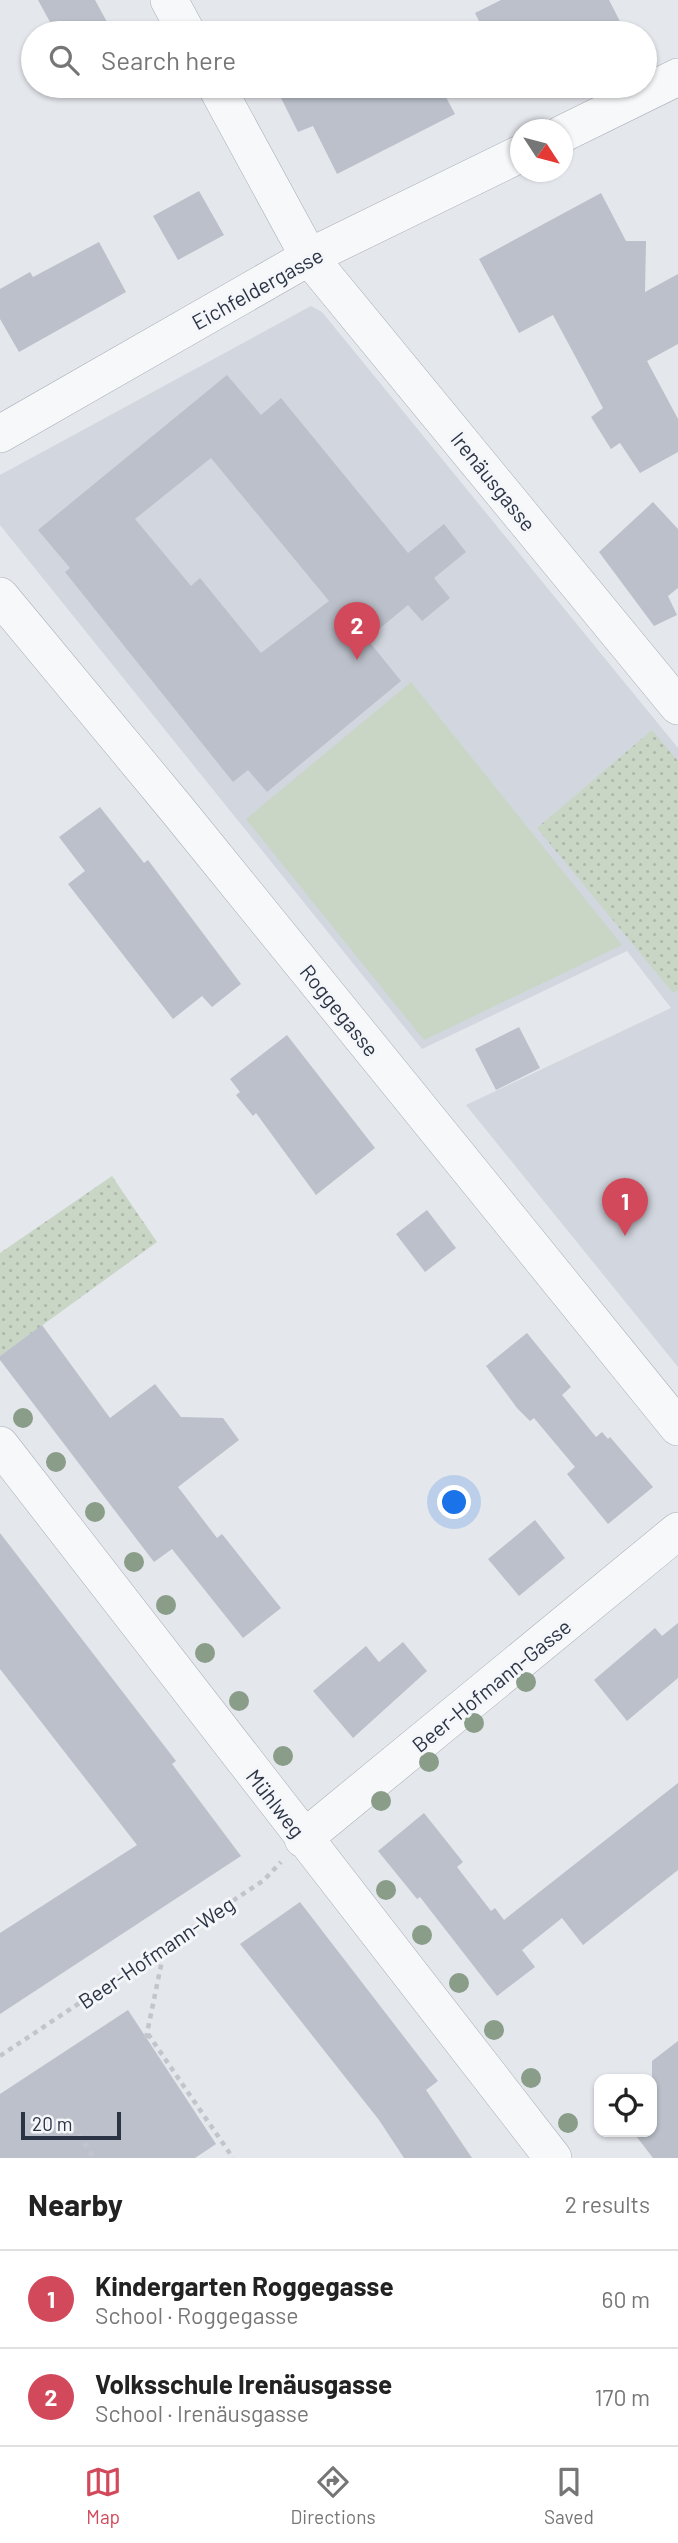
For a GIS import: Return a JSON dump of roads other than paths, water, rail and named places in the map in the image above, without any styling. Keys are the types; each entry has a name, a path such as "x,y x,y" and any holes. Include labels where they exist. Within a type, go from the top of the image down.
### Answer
{"street":[{"path":"169,0 180,21"},
{"path":"657,87 678,77"},
{"name":"Irenäusgasse","path":"223,98 309,257 678,706"},
{"path":"573,129 635,98"},
{"name":"Eichfeldergasse","path":"0,434 309,257 510,159"},
{"name":"Roggegasse","path":"0,596 176,807 678,1427"},
{"name":"Mühlweg","path":"0,1445 303,1839 554,2158"},
{"name":"Beer-Hofmann-Gasse","path":"303,1839 678,1531"}],"place":[{"name":"Volksschule Irenäusgasse","path":"357,660"},
{"name":"Kindergarten Roggegasse","path":"625,1236"}]}
